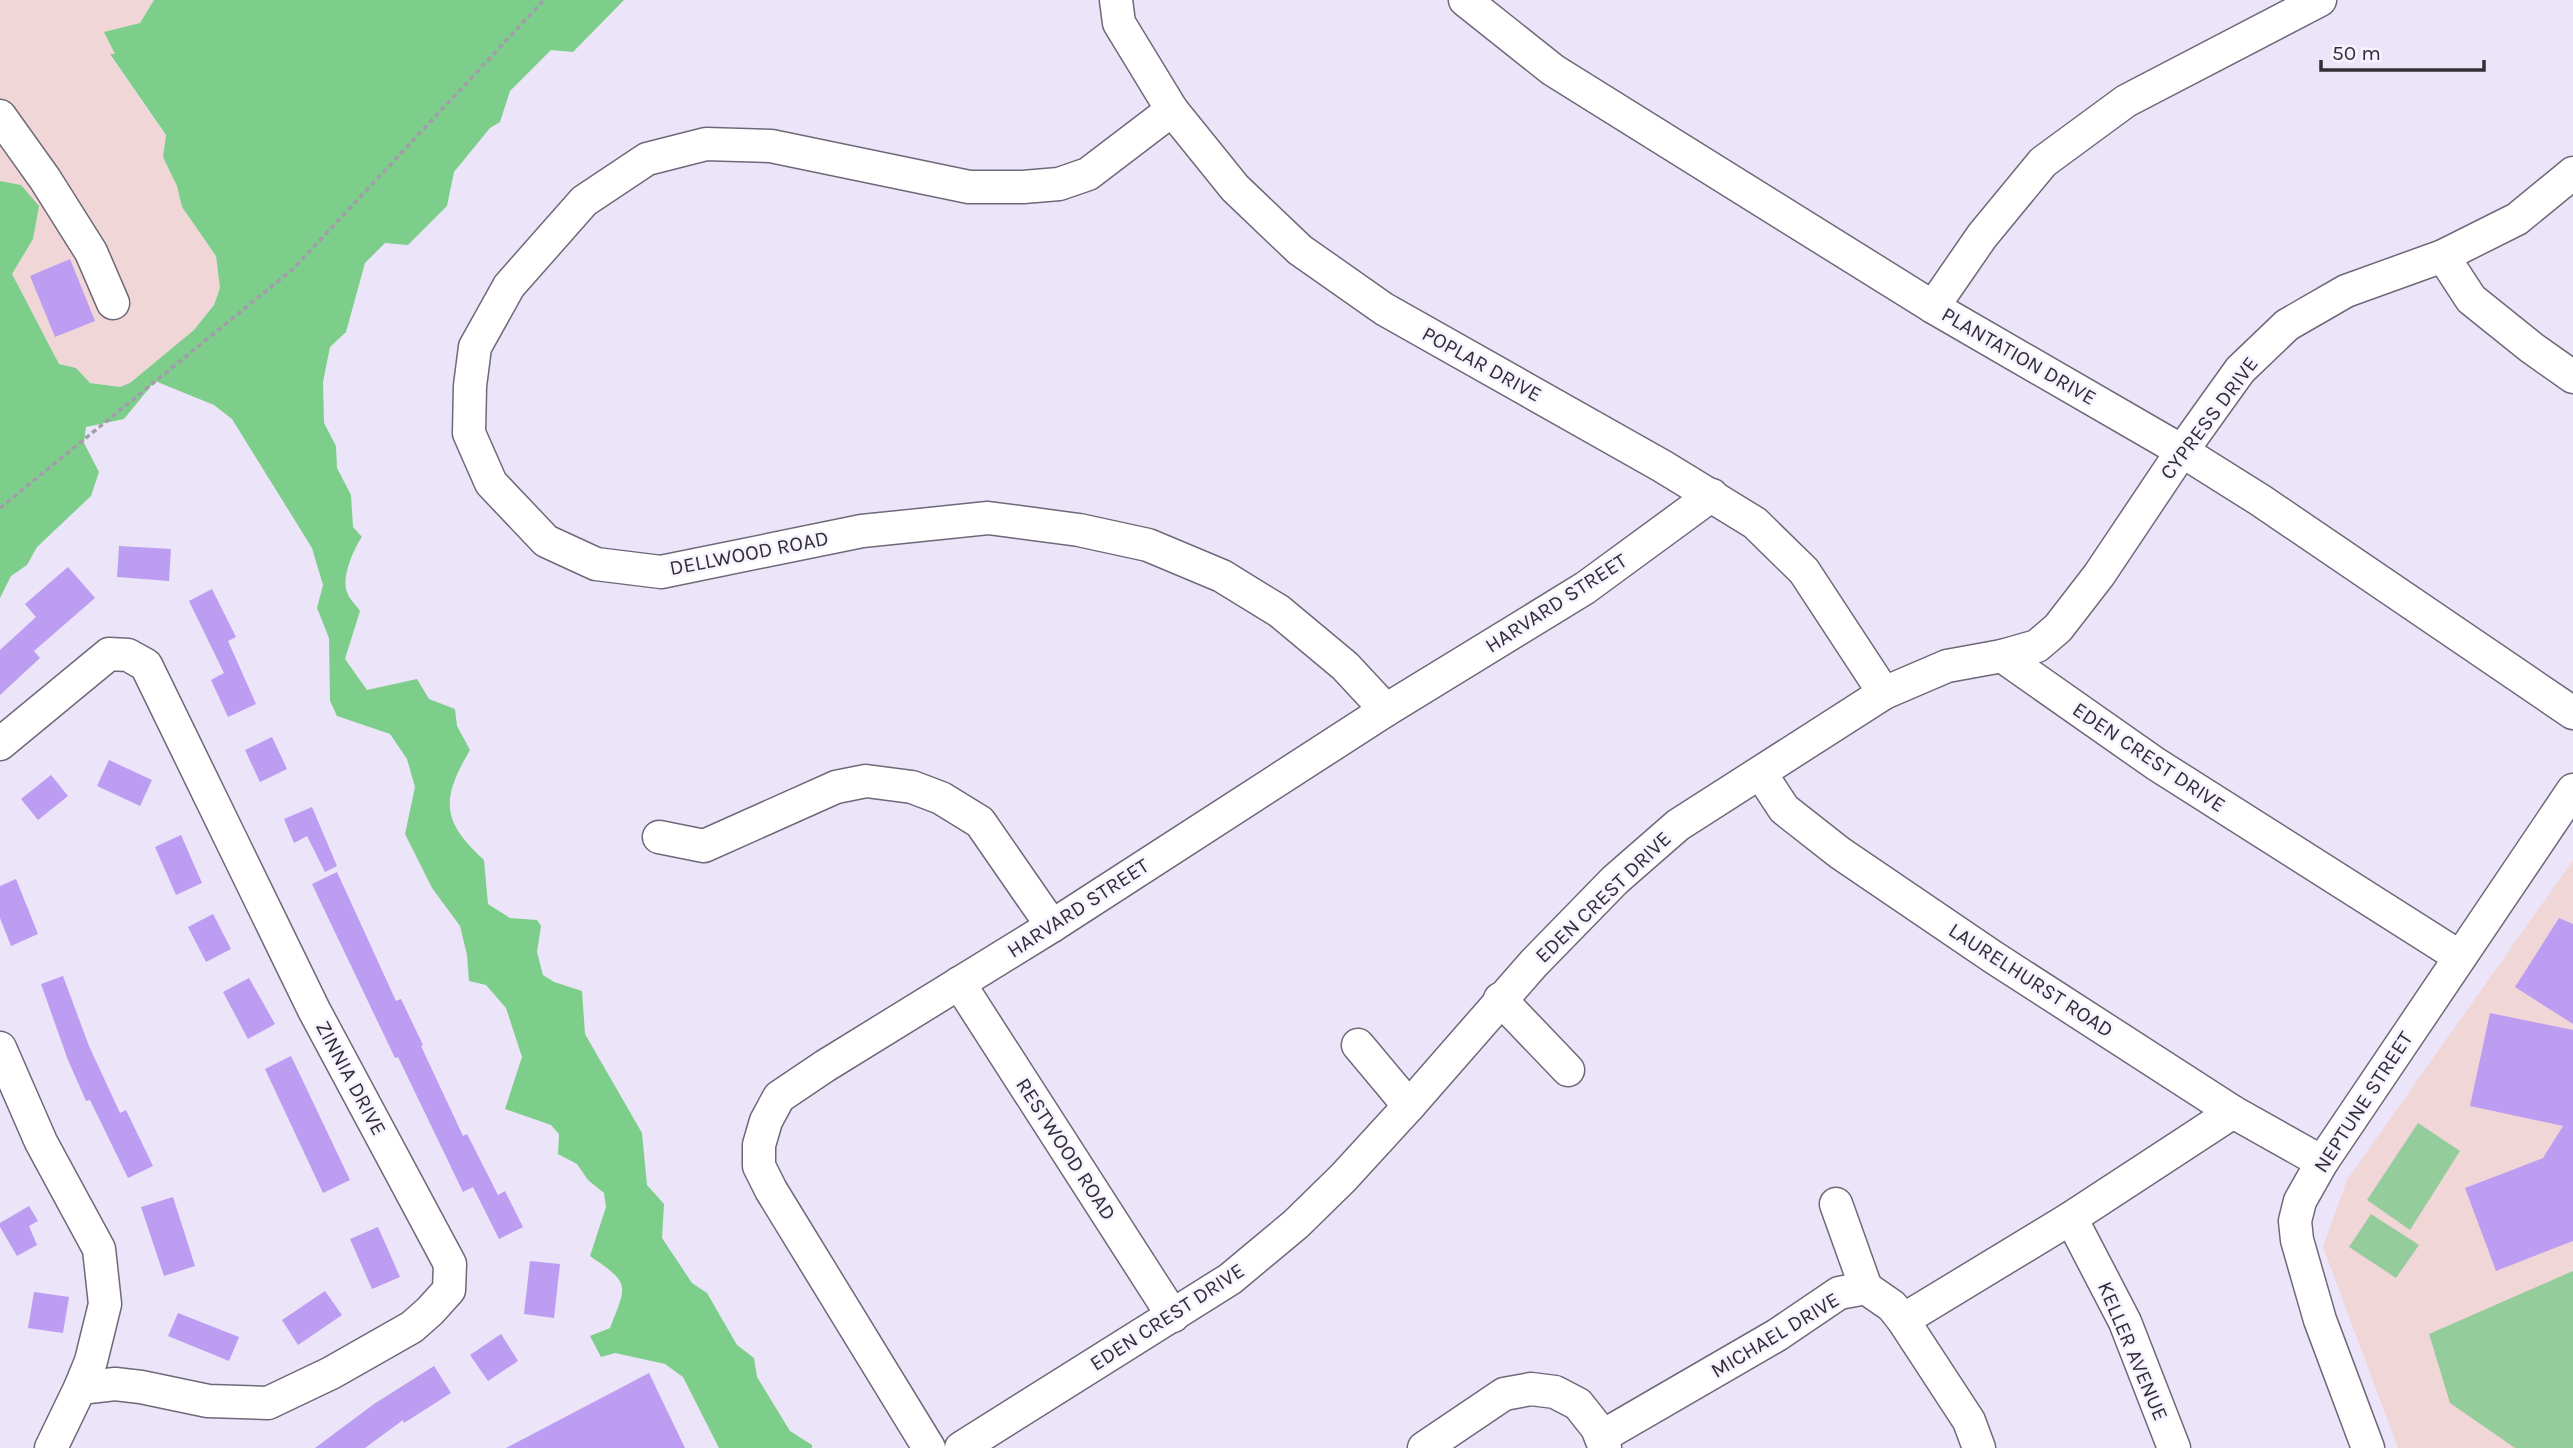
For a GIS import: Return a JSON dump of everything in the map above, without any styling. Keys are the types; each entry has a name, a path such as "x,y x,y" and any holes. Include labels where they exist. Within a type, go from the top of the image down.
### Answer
{"street":[{"name":"POPLAR DRIVE","path":"1116,0 1119,23 1172,110 1235,188 1310,258 1384,309 1713,495 1755,523 1804,571 1884,692"},
{"path":"1933,306 1982,236 2043,162 2126,101 2320,0"},
{"name":"PLANTATION DRIVE","path":"1470,2 1553,70 1933,306 2182,451 2260,500 2573,713"},
{"name":"DELLWOOD ROAD","path":"1172,110 1088,174 1059,184 969,187 771,146 705,144 646,159 584,201 509,286 475,347 470,386 469,433 491,483 546,541 596,564 661,572 862,531 988,518 1079,530 1148,545 1222,576 1279,611 1345,666 1386,710"},
{"path":"0,116 9,146 91,252 113,303"},
{"name":"CYPRESS DRIVE","path":"2002,656 2037,646 2058,628 2099,575 2240,370 2287,325 2346,291 2442,256 2517,219 2573,173"},
{"path":"2442,256 2471,299 2573,377"},
{"name":"HARVARD STREET","path":"929,1448 771,1190 759,1166 759,1144 766,1121 779,1097 1052,926 1386,710 1585,588 1713,495"},
{"name":"ZINNIA DRIVE","path":"0,744 109,654 128,655 146,666 314,1010 450,1264 449,1290 412,1326 331,1373 268,1403 208,1401 115,1384 80,1388"},
{"name":"EDEN CREST DRIVE","path":"961,1448 1230,1279 1296,1224 1343,1178 1409,1106 1500,999 1626,870 1678,825 1884,692 1947,666 2002,656 2167,772 2460,957"},
{"name":"LAURELHURST ROAD","path":"1760,774 1784,809 1840,853 1993,957 2233,1112 2322,1162"},
{"path":"659,837 704,846 836,787 866,781 912,787 941,798 980,822 1052,926"},
{"name":"NEPTUNE STREET","path":"2368,1448 2320,1320 2297,1240 2295,1221 2300,1201 2322,1162 2573,790"},
{"name":"RESTWOOD ROAD","path":"959,983 1173,1315"},
{"path":"1500,999 1568,1070"},
{"path":"1357,1045 1409,1106"},
{"path":"0,1048 41,1142 99,1249 105,1304 91,1361 51,1448"},
{"path":"1903,1320 2071,1218 2233,1112"},
{"path":"1836,1203 1866,1288"},
{"name":"KELLER AVENUE","path":"2071,1218 2125,1322 2174,1448"},
{"name":"MICHAEL DRIVE","path":"1424,1448 1504,1394 1531,1389 1555,1392 1578,1404 1597,1428 1603,1443 1777,1335 1839,1293 1866,1288 1892,1306 1903,1320 1969,1421 1979,1448"}],"path":[{"path":"0,508 293,269 544,0"}],"shaded area":[{"path":"0,0 154,0 140,23 104,33 115,54 110,55 166,136 163,157 177,186 182,207 216,256 220,288 214,305 194,330 130,383 120,387 90,383 76,368 59,364 12,274 33,239 21,185 0,181"},
{"path":"2573,860 2573,1448 2398,1448 2323,1247 2347,1180"}],"green space":[{"path":"154,0 624,0 573,52 551,50 510,91 500,122 490,128 454,172 447,206 408,245 385,243 365,263 346,332 330,347 323,382 324,423 336,446 337,468 351,495 353,527 362,537 347,571 348,595 360,611 345,659 367,690 417,679 429,699 455,709 457,726 470,750 454,782 450,809 460,833 484,860 488,904 510,918 537,920 541,926 537,952 543,975 554,982 582,991 585,1034 642,1133 647,1185 664,1204 662,1238 692,1283 707,1293 737,1345 754,1358 757,1377 790,1431 812,1445 812,1448 719,1448 683,1377 665,1364 615,1353 601,1357 590,1336 610,1328 622,1293 619,1279 590,1256 606,1207 604,1193 588,1180 577,1164 558,1154 559,1134 551,1125 505,1109 522,1057 506,1008 486,985 469,981 467,955 460,926 432,888 405,834 415,787 407,759 390,734 337,716 330,701 329,638 317,608 323,585 312,548 232,419 214,405 155,381 124,419 86,427 84,443 99,472 91,496 37,547 27,565 11,576 0,598 0,181 21,185 39,206 33,239 12,274 59,364 76,368 90,383 120,387 130,383 194,330 214,305 220,288 216,256 182,207 177,186 163,157 166,135 110,54 115,54 104,32 140,23"},
{"path":"2418,1123 2460,1151 2410,1230 2367,1200"},
{"path":"2371,1214 2419,1245 2396,1278 2349,1247"},
{"path":"2573,1271 2573,1448 2515,1448 2450,1403 2429,1334"}],"building":[{"path":"70,259 95,321 55,337 30,276"},
{"path":"119,546 171,549 169,581 117,577"},
{"path":"68,567 95,598 34,651 40,658 0,695 0,650 36,617 25,604"},
{"path":"212,589 236,637 228,641 256,704 228,717 211,680 224,673 189,601"},
{"path":"272,737 287,769 260,782 245,750"},
{"path":"109,760 152,780 140,806 97,786"},
{"path":"51,775 68,796 38,820 21,799"},
{"path":"312,807 337,866 325,872 307,836 294,843 284,819"},
{"path":"181,835 202,883 176,895 155,847"},
{"path":"337,872 396,1001 401,999 423,1045 421,1046 463,1136 467,1134 498,1195 505,1191 523,1227 499,1239 473,1187 463,1192 312,884"},
{"path":"16,879 38,934 11,946 0,918 0,886"},
{"path":"213,914 231,949 206,962 188,927"},
{"path":"2559,918 2573,924 2573,1024 2515,987"},
{"path":"63,976 89,1046 120,1113 126,1110 153,1166 128,1178 90,1100 86,1101 41,984"},
{"path":"249,978 275,1024 248,1039 223,992"},
{"path":"2490,1013 2573,1030 2573,1241 2496,1271 2465,1188 2543,1158 2563,1126 2470,1106"},
{"path":"291,1056 350,1180 323,1193 265,1069"},
{"path":"173,1197 195,1266 164,1276 141,1207"},
{"path":"29,1206 38,1221 29,1226 37,1245 17,1256 0,1223"},
{"path":"378,1227 400,1277 372,1289 350,1239"},
{"path":"530,1261 560,1264 554,1318 524,1314"},
{"path":"325,1291 342,1315 298,1345 282,1320"},
{"path":"34,1292 69,1297 63,1333 28,1328"},
{"path":"178,1313 239,1337 229,1361 168,1336"},
{"path":"501,1334 518,1361 488,1381 470,1355"},
{"path":"434,1366 451,1393 404,1423 403,1420 365,1448 315,1448 374,1404"},
{"path":"649,1373 685,1448 506,1448"}]}
